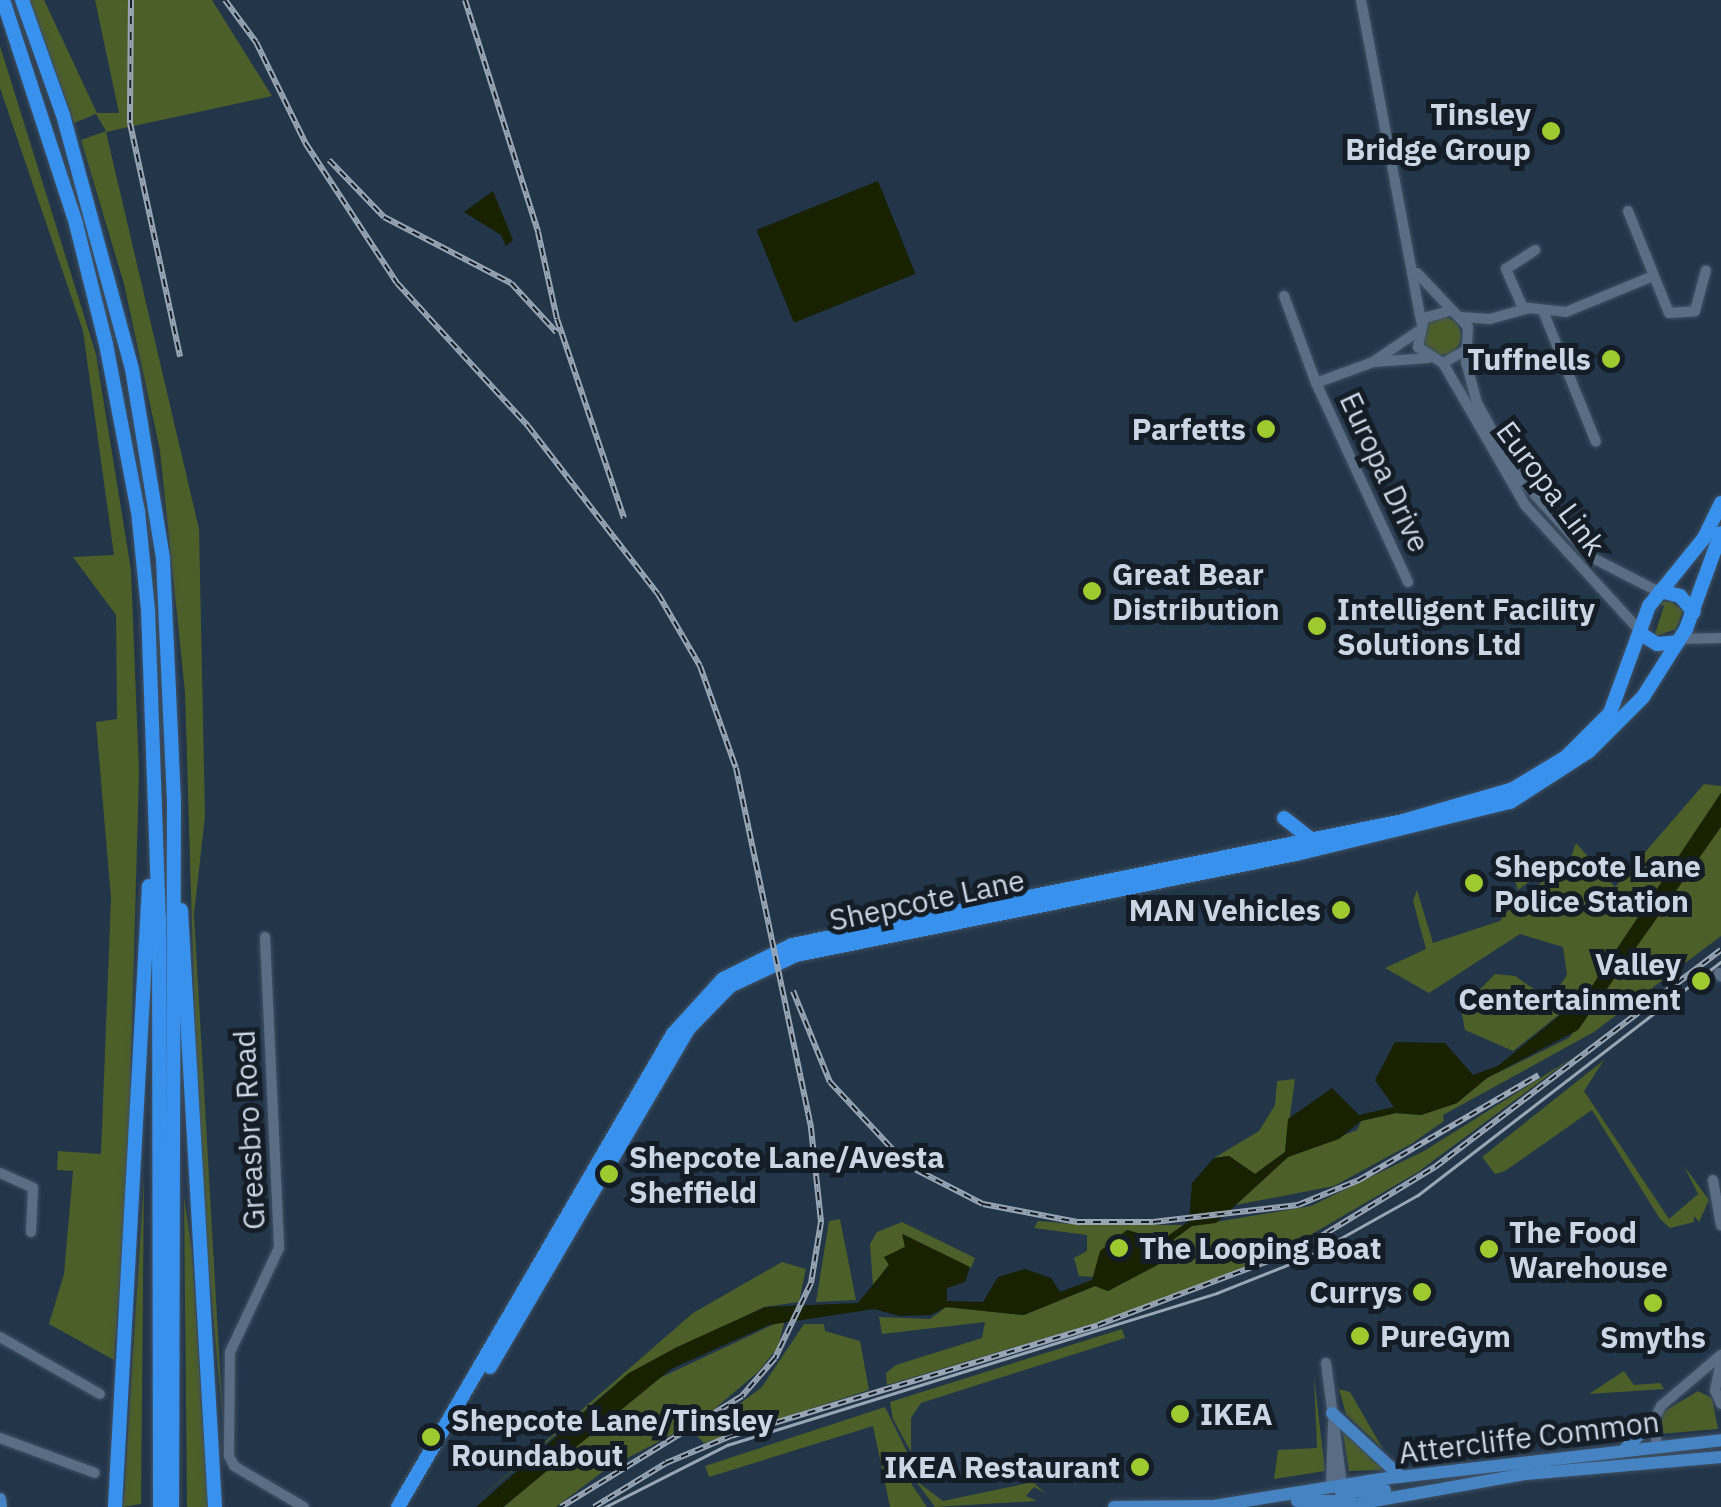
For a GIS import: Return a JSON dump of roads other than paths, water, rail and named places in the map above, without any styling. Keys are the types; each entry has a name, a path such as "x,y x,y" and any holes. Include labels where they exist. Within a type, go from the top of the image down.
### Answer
{"highway":[{"path":"3,0 76,224 124,431 148,609 156,781 166,1486 172,1507"},
{"path":"22,0 64,115 139,406 163,559 173,815 215,1507"},
{"name":"Shepcote Lane","path":"398,1507 673,1034 722,979 792,945 1291,850 1312,840 1475,804 1536,778 1585,747 1610,713 1630,672 1640,632 1659,591 1696,550 1721,503"},
{"name":"Shepcote Lane","path":"409,1507 689,1028 730,986 796,955 1489,810 1530,792 1643,697 1693,614 1721,533"},
{"path":"1659,591 1680,596 1693,614"},
{"path":"1640,632 1657,644 1679,641"},
{"path":"1630,672 1643,697"},
{"path":"115,1507 156,781"},
{"path":"160,1507 166,1486 173,815"},
{"path":"1284,818 1312,840"}],"main road":[{"path":"1332,1418 1401,1477"},
{"path":"1622,1452 1654,1420"},
{"path":"1716,1457 1721,1442"},
{"name":"Attercliffe Common","path":"1344,1500 1360,1482 1657,1446 1721,1442"},
{"path":"1657,1446 1678,1462"},
{"name":"Attercliffe Common","path":"1344,1500 1716,1457"},
{"path":"0,1499 1,1507"},
{"path":"1114,1507 1344,1500"}],"street":[{"path":"1361,0 1386,159 1416,274 1419,327 1428,358 1443,363 1468,344 1490,319"},
{"path":"1628,211 1665,309 1687,316 1699,304 1706,270"},
{"path":"1523,308 1506,269 1535,250"},
{"path":"1416,274 1449,311 1460,317 1490,319 1523,308 1566,312 1653,276"},
{"path":"1284,296 1316,382"},
{"path":"1419,327 1449,311"},
{"path":"1543,311 1596,442"},
{"path":"1460,317 1468,344"},
{"name":"Europa Drive","path":"1372,362 1419,327"},
{"name":"Europa Link","path":"1468,344 1477,403 1536,500 1599,563 1659,591"},
{"name":"Europa Drive","path":"1408,582 1316,382 1372,362 1428,358"},
{"name":"Europa Link","path":"1443,363 1525,505 1640,632"},
{"path":"1693,614 1715,639"},
{"path":"1679,641 1715,639"},
{"name":"Greasbro Road","path":"265,937 279,1248 230,1352 228,1456 234,1466 304,1507"},
{"path":"0,1173 32,1188 31,1232"},
{"path":"1713,1180 1721,1225"},
{"path":"0,1337 100,1394"},
{"path":"1657,1446 1654,1420 1666,1400 1693,1384 1721,1358"},
{"path":"1721,1358 1715,1390 1721,1404"},
{"path":"1326,1363 1344,1500"},
{"path":"1693,1384 1715,1390"},
{"path":"0,1438 95,1473"}],"tram line":[{"path":"605,1507 727,1445 1217,1293 1307,1257 1418,1195 1721,962"}],"railway":[{"path":"131,0 130,123 180,357"},
{"path":"225,0 256,42 306,144 397,283 528,426 658,594 700,666 736,768 811,1128 821,1222 811,1283 775,1358 742,1396 561,1507"},
{"path":"465,0 538,232 557,319 624,518"},
{"path":"329,160 384,217 511,283 556,332"},
{"path":"594,1507 666,1463 731,1436 1098,1325 1300,1249 1435,1167 1721,950"},
{"path":"793,991 830,1082 907,1165 983,1204 1077,1222 1153,1222 1298,1205 1359,1180 1539,1075"}],"place":[{"name":"Tinsley Bridge Group","path":"1551,131"},
{"name":"Tuffnells","path":"1611,359"},
{"name":"Parfetts","path":"1266,429"},
{"name":"Great Bear Distribution","path":"1092,591"},
{"name":"Intelligent Facility Solutions Ltd","path":"1317,626"},
{"name":"Shepcote Lane Police Station","path":"1474,883"},
{"name":"MAN Vehicles","path":"1341,910"},
{"name":"Valley Centertainment","path":"1701,981"},
{"name":"Shepcote Lane/Avesta Sheffield","path":"609,1174"},
{"name":"The Looping Boat","path":"1119,1248"},
{"name":"The Food Warehouse","path":"1489,1249"},
{"name":"Currys","path":"1422,1292"},
{"name":"Smyths","path":"1653,1303"},
{"name":"PureGym","path":"1360,1336"},
{"name":"IKEA","path":"1180,1414"},
{"name":"Shepcote Lane/Tinsley Roundabout","path":"431,1437"},
{"name":"IKEA Restaurant","path":"1140,1467"}]}
